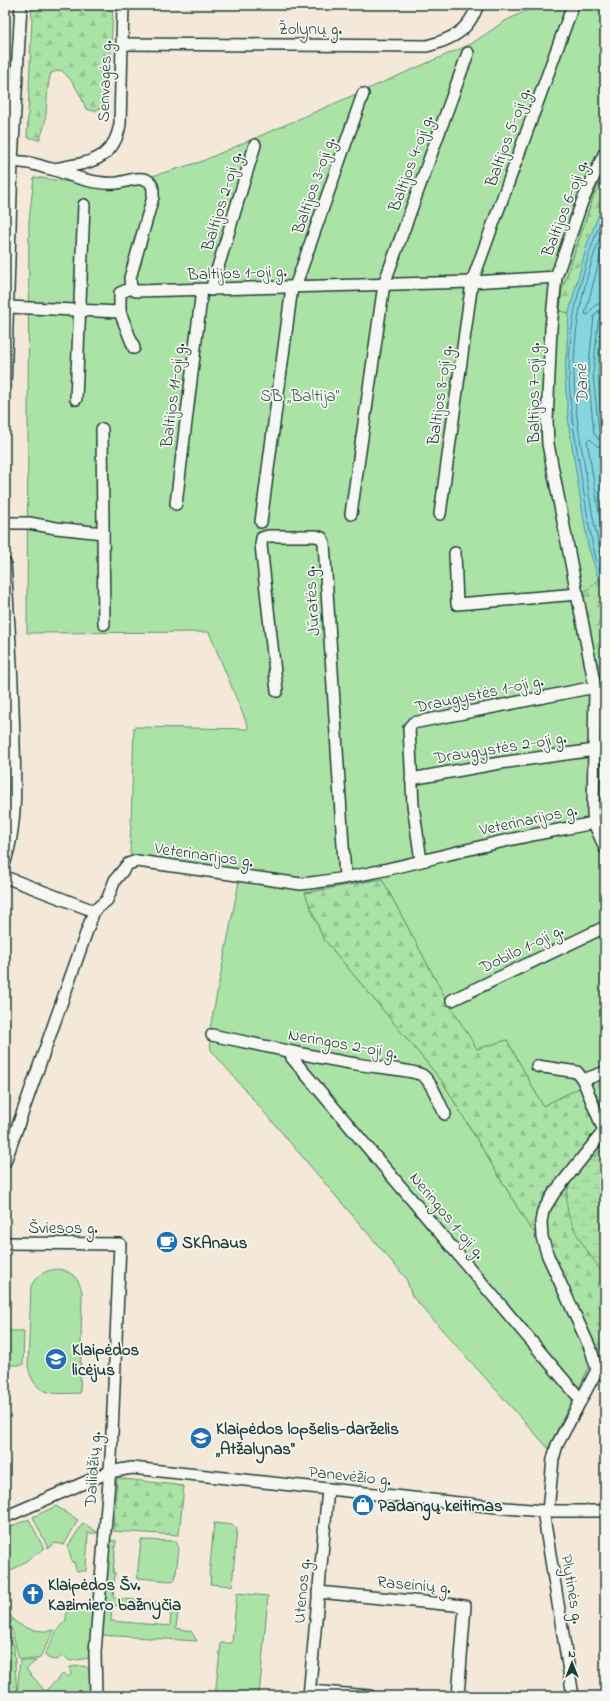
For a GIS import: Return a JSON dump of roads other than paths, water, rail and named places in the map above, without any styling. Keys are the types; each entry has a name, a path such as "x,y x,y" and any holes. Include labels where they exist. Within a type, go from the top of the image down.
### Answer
{"street":[{"path":"5,388 12,161 10,112 20,5"},
{"name":"Senvagės g.","path":"12,161 31,163 52,169 83,164 94,160 113,146 120,124 123,5"},
{"name":"Žolynų g.","path":"123,44 427,46 444,42 454,36 471,21 478,5"},
{"name":"Baltijos 5-oji g.","path":"472,282 573,5"},
{"name":"Baltijos 4-oji g.","path":"351,514 384,284 468,53"},
{"name":"Baltijos 3-oji g.","path":"261,522 294,287 363,94"},
{"name":"Baltijos 2-oji g.","path":"207,290 256,145"},
{"name":"Baltijos 6-oji g.","path":"556,277 582,202 605,152"},
{"path":"52,169 97,182 113,183 142,179 149,181 152,186 153,197 130,278 131,288 120,293 120,312 134,348"},
{"path":"76,399 84,205"},
{"name":"Baltijos 1-oji g.","path":"131,288 136,291 143,292 472,282 556,277"},
{"name":"Baltijos 7-oji g.","path":"556,277 551,328 547,431 548,444 595,687 594,823"},
{"name":"Baltijos 8-oji g.","path":"440,514 472,282"},
{"name":"Baltijos 11-oji g.","path":"176,504 207,290"},
{"path":"8,307 120,312"},
{"path":"102,429 104,624"},
{"path":"5,523 29,523 49,528 103,533"},
{"name":"Jūratės g.","path":"277,691 261,545 262,538 268,536 316,536 322,538 324,543 345,877"},
{"path":"455,553 457,604 578,594"},
{"path":"5,563 14,699 15,781 12,834 5,862"},
{"name":"Draugystės 1-oji g.","path":"421,861 411,779 410,728 413,722 595,687"},
{"name":"Draugystės 2-oji g.","path":"411,779 500,763 595,750"},
{"path":"594,823 605,848"},
{"name":"Veterinarijos g.","path":"5,1162 94,911 107,900 115,880 128,864 137,861 301,884 323,882 421,861 489,844 594,823"},
{"path":"5,877 94,911"},
{"name":"Dobilo 1-oji g.","path":"452,1000 605,927"},
{"name":"Neringos 2-oji g.","path":"212,1035 290,1052 356,1064 413,1072 423,1076 428,1082 445,1114"},
{"name":"Neringos 1-oji g.","path":"290,1052 292,1058 581,1400"},
{"path":"537,1066 577,1072 583,1080 605,1072"},
{"name":"Plytinės g.","path":"574,1696 546,1511 553,1459 557,1445 597,1370 591,1350 558,1274 548,1256 542,1238 541,1222 543,1211 554,1193 604,1131 583,1080"},
{"name":"Šviesos g.","path":"5,1243 120,1244"},
{"name":"Dailidžių g.","path":"96,1696 95,1652 111,1457 120,1244"},
{"name":"Panevėžio g.","path":"5,1517 109,1472 132,1468 506,1508 546,1511 605,1511"},
{"name":"Utenos g.","path":"309,1693 328,1489"},
{"name":"Raseinių g.","path":"318,1592 465,1606 458,1696"},
{"path":"309,1693 370,1696"}],"water":[{"name":"Danė","path":"605,199 605,311 599,344 598,377 600,410 605,443 605,590 599,580 588,545 569,427 565,376 569,313 587,245"}],"place":[{"name":"SKAnaus","path":"167,1242"},
{"name":"Klaipėdos licėjus","path":"56,1359"},
{"name":"Klaipėdos lopšelis-darželis „Atžalynas“","path":"201,1438"},
{"name":"Padangų keitimas","path":"363,1505"},
{"name":"Klaipėdos Šv. Kazimiero bažnyčia","path":"33,1594"}],"park label":[{"name":"SB „Baltija“","path":"300,395"}]}
